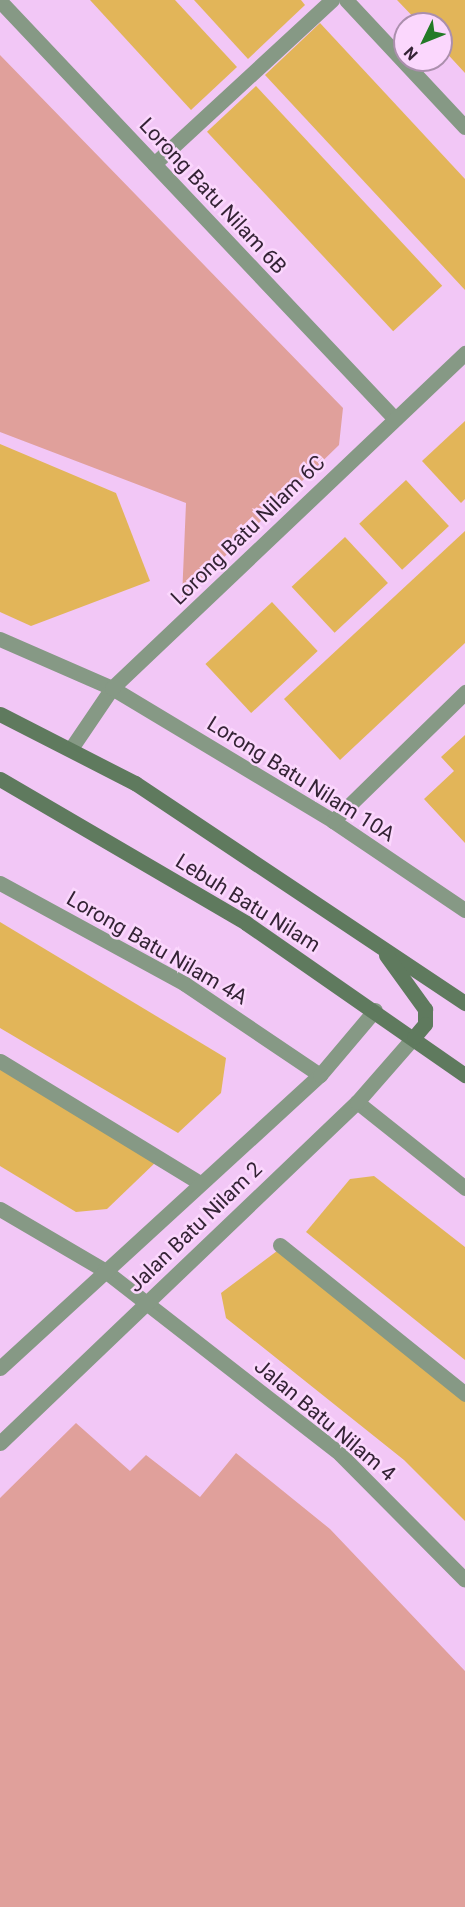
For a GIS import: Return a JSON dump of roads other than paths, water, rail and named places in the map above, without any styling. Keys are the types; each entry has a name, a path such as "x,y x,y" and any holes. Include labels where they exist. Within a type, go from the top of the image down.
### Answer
{"main road":[{"name":"Lebuh Batu Nilam","path":"0,714 72,747 246,854 465,1003"},
{"name":"Lebuh Batu Nilam","path":"0,779 246,923 414,1037 465,1075"},
{"path":"379,945 425,1009 424,1024 414,1037"}],"street":[{"path":"154,164 332,0"},
{"path":"346,0 465,127"},
{"name":"Lorong Batu Nilam 6B","path":"0,1 395,419"},
{"name":"Lorong Batu Nilam 6C","path":"72,747 112,688 465,353"},
{"name":"Lorong Batu Nilam 10A","path":"0,639 112,688 333,821 465,910"},
{"path":"333,821 465,692"},
{"name":"Lorong Batu Nilam 4A","path":"0,883 185,984 320,1075"},
{"name":"Jalan Batu Nilam 2","path":"0,1368 104,1270 320,1075 375,1010"},
{"name":"Jalan Batu Nilam 2","path":"0,1443 357,1102 414,1037"},
{"path":"0,1061 200,1183"},
{"path":"357,1102 465,1188"},
{"name":"Jalan Batu Nilam 4","path":"0,1209 104,1270 340,1454 465,1580"},
{"path":"280,1245 465,1394"}]}
